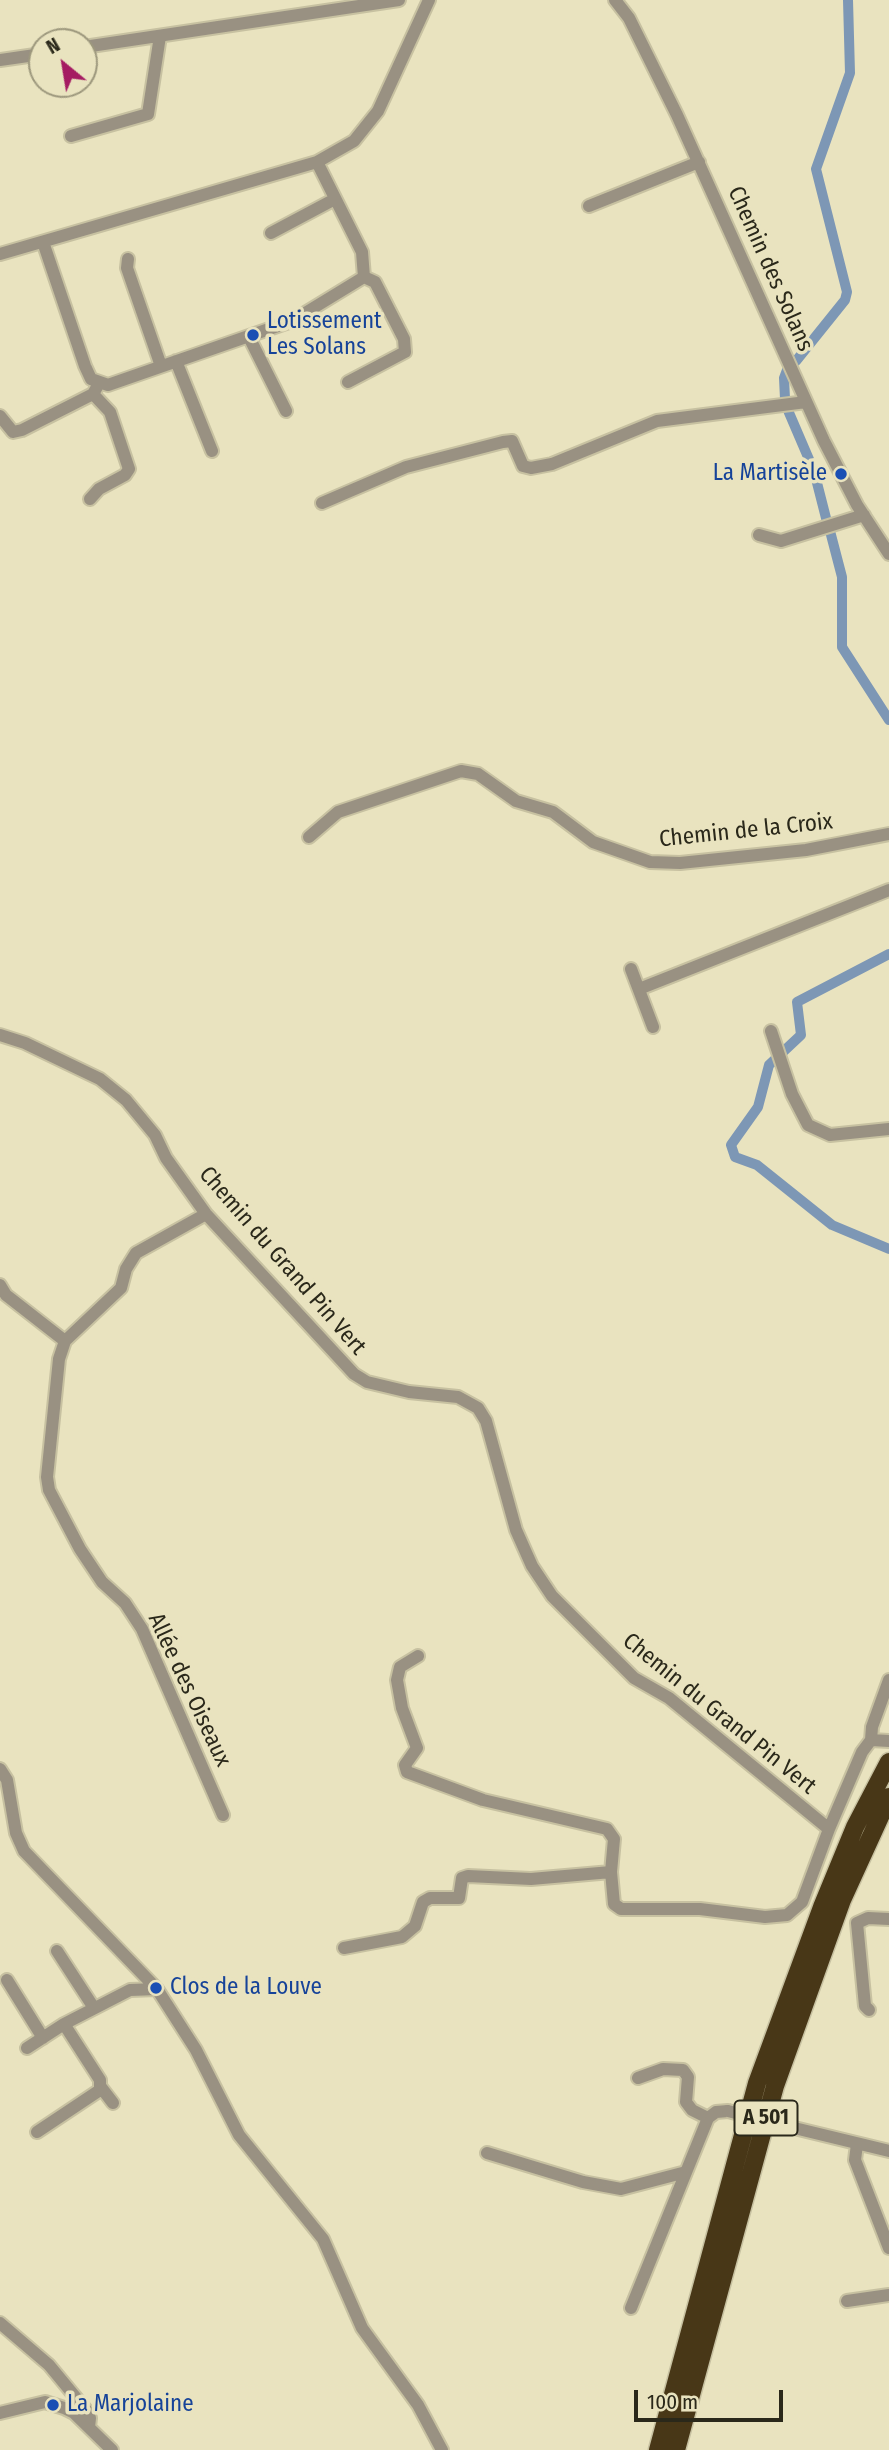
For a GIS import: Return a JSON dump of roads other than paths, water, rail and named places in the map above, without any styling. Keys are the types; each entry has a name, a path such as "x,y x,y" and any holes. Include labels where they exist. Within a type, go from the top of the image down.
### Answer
{"highway":[{"name":"A 501","path":"658,2450 757,2083 822,1907 855,1827 889,1762"},
{"name":"A 501","path":"676,2450 775,2086 842,1900 889,1797"}],"street":[{"path":"98,45 400,0"},
{"path":"0,254 317,162 354,141 378,111 429,0"},
{"name":"Chemin des Solans","path":"615,0 629,18 699,162 806,402 864,514 889,554"},
{"path":"71,136 148,114 160,36"},
{"path":"0,60 28,56"},
{"path":"317,162 362,252 364,276"},
{"path":"589,206 699,162"},
{"path":"271,233 335,199"},
{"path":"43,242 85,366 110,412 129,469 118,481 99,489 90,499"},
{"path":"128,259 127,268 161,366"},
{"path":"0,416 13,432 22,430 96,389 292,321 364,276"},
{"path":"348,382 405,352 404,339 375,282 364,276"},
{"path":"249,337 286,411"},
{"path":"176,361 212,451"},
{"path":"321,503 406,467 503,442 512,441 523,466 531,468 552,464 657,421 806,402"},
{"path":"759,535 781,541 864,514"},
{"name":"Chemin de la Croix","path":"309,837 338,812 461,771 478,774 516,801 553,812 593,842 650,862 680,863 806,850 889,834"},
{"path":"639,989 889,890"},
{"path":"631,969 653,1027"},
{"path":"771,1031 801,1117 808,1125 830,1135 889,1129"},
{"name":"Chemin du Grand Pin Vert","path":"0,1035 25,1043 100,1079 127,1100 155,1135 166,1158 206,1214 354,1374 367,1382 408,1392 458,1397 478,1408 486,1421 516,1530 532,1566 552,1595 634,1678 669,1698 829,1829"},
{"path":"0,1285 6,1295 65,1342 116,1295 121,1288 125,1269 136,1253 206,1214"},
{"name":"Allée des Oiseaux","path":"65,1342 59,1359 49,1490 87,1560 102,1582 125,1603 142,1629 223,1815"},
{"path":"418,1656 400,1667 397,1680 402,1708 417,1748 405,1765 407,1772 483,1800 607,1829 614,1839 612,1900 617,1908 701,1909 780,1917 794,1911 802,1902 862,1752 881,1740 872,1727 889,1680"},
{"path":"0,1769 7,1780 16,1833 24,1851 157,1989 196,2050 239,2135 323,2239 362,2328 418,2405 442,2450"},
{"path":"344,1948 402,1937 415,1926 423,1902 430,1898 459,1898 462,1878 468,1876 531,1879 611,1872"},
{"path":"869,2010 865,2006 857,1923 868,1918 889,1919"},
{"path":"57,1951 93,2008"},
{"path":"7,1980 43,2038"},
{"path":"27,2048 64,2024 130,1990 157,1989"},
{"path":"37,2132 96,2095 100,2086 100,2080 64,2024"},
{"path":"638,2078 663,2069 683,2070 688,2077 686,2102 692,2110 708,2118"},
{"path":"100,2086 113,2103"},
{"path":"631,2308 708,2118 716,2112 728,2111 889,2151"},
{"path":"857,2144 855,2160 889,2248"},
{"path":"487,2154 590,2184 621,2189 686,2172"},
{"path":"847,2301 889,2295"},
{"path":"0,2323 49,2365 87,2411 90,2418 89,2427"},
{"path":"0,2413 45,2402 74,2413 112,2450"}],"waterway":[{"path":"796,361 845,300 847,292 816,169 850,73 848,0"},
{"path":"785,399 784,378 787,370"},
{"path":"787,408 814,471 827,522"},
{"path":"830,531 842,577 842,647 889,720"},
{"path":"889,954 797,1002 801,1035 769,1065 758,1107 731,1145 735,1157 757,1165 832,1225 889,1249"}],"place":[{"name":"Lotissement Les Solans","path":"253,335"},
{"name":"La Martisèle","path":"841,474"},
{"name":"Clos de la Louve","path":"156,1988"},
{"name":"La Marjolaine","path":"53,2405"}]}
